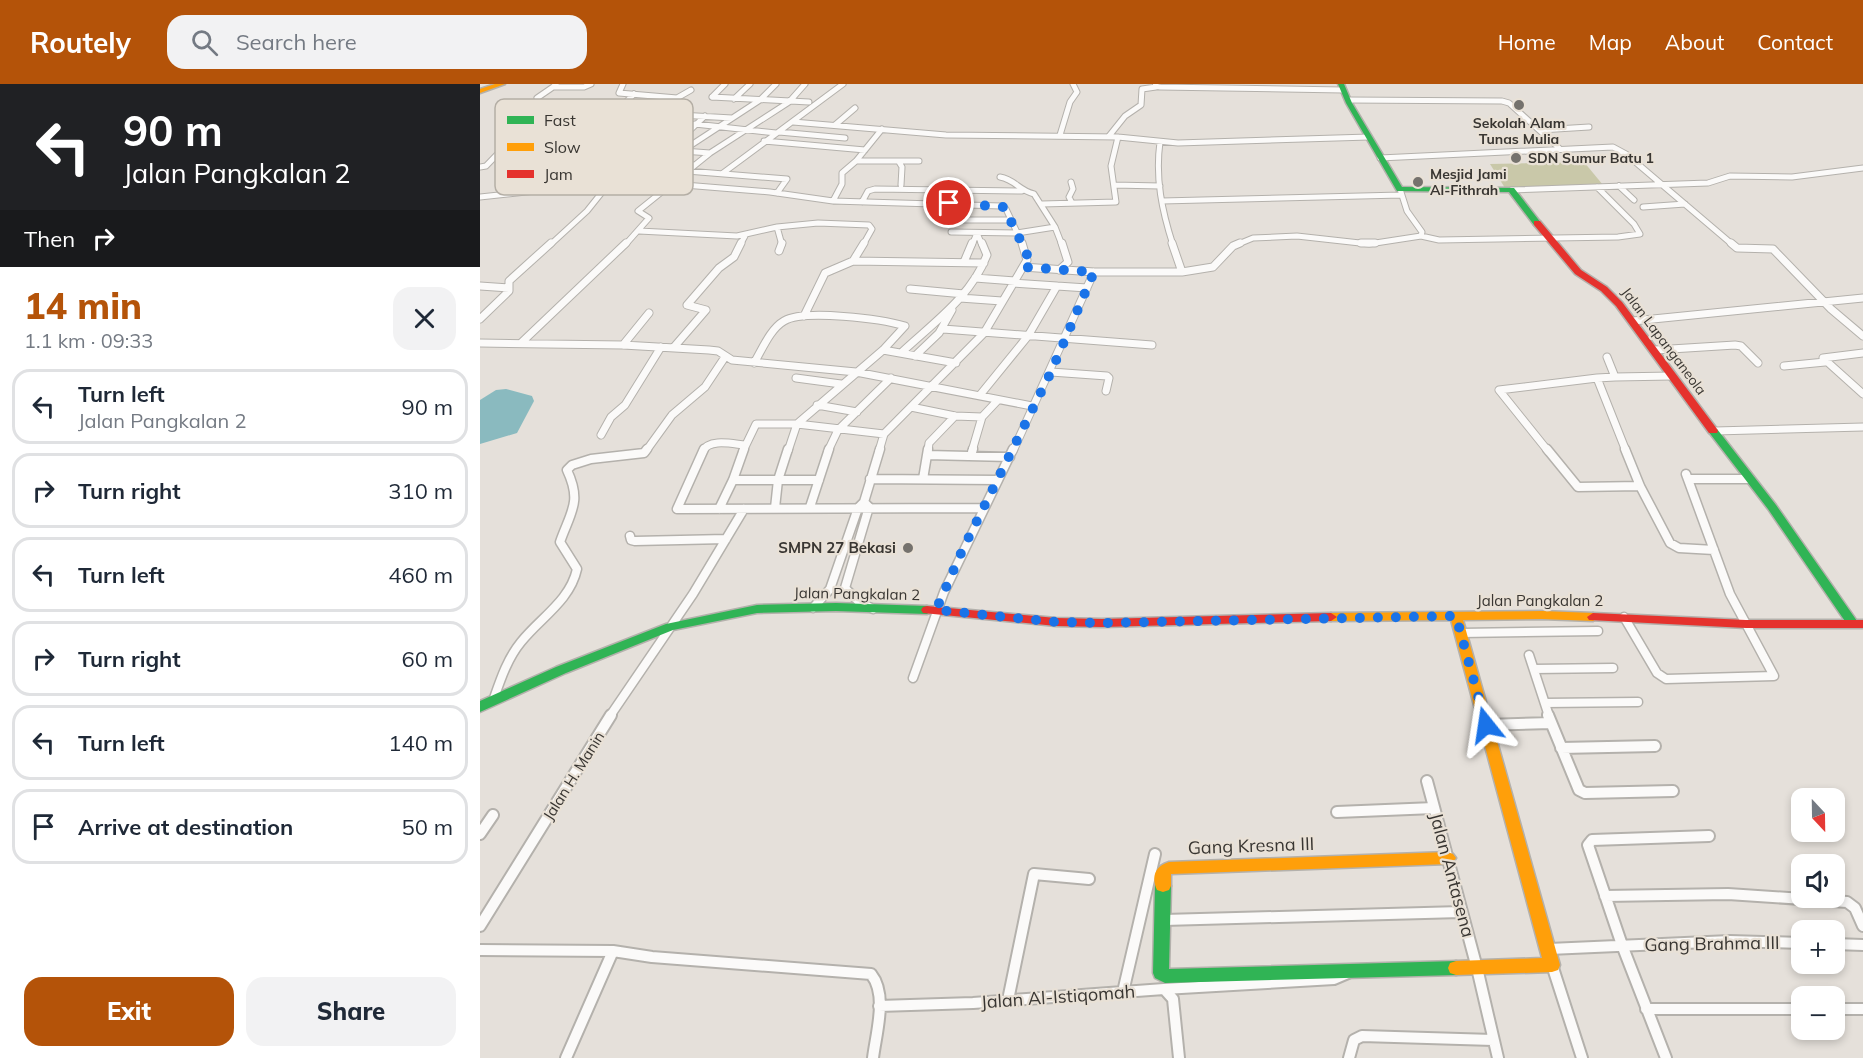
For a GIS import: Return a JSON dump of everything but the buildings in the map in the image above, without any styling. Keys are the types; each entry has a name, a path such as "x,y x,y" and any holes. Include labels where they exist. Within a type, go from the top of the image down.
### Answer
{"main road":[{"path":"480,86 486,84"},
{"path":"480,91 502,84"},
{"path":"1344,91 1401,192 1511,190"},
{"name":"Jalan Lapanganeola","path":"1511,190 1546,237 1578,272 1614,298 1633,321 1655,350 1678,387 1714,431 1858,624"},
{"name":"Jalan Pangkalan 2","path":"480,707 561,670 670,627 758,609 936,610 1056,622 1102,623 1456,616 1624,617 1746,624 1858,624"},
{"path":"1352,971 1552,965 1456,616"},
{"name":"Gang Kresna III","path":"1352,971 1165,976 1161,973 1164,920 1163,872 1175,867 1448,858"}],"street":[{"path":"537,98 554,85 584,87 591,84"},
{"path":"623,84 619,93 677,98 691,90"},
{"path":"724,84 712,98 809,102"},
{"path":"734,99 750,84"},
{"path":"693,144 760,100 776,84"},
{"path":"694,165 789,102 806,84"},
{"path":"723,173 843,84"},
{"path":"1060,135 1070,102 1077,92 1073,84"},
{"path":"1109,136 1126,115 1138,109 1143,96 1142,89 1156,85 1344,91 1405,102 1502,101 1509,103 1559,148"},
{"path":"629,99 634,94"},
{"path":"836,125 855,108"},
{"path":"693,115 732,118"},
{"path":"695,124 705,116"},
{"path":"793,122 961,136 1109,136 1160,142 1195,143 1369,137"},
{"path":"695,124 845,138"},
{"path":"1540,130 1589,127"},
{"path":"833,201 842,184 842,173 856,161 882,129"},
{"path":"1042,204 1115,202 1111,166 1118,137"},
{"path":"764,141 864,150"},
{"path":"1160,142 1157,157 1162,201 1168,230 1182,272"},
{"path":"1380,158 1559,148 1607,146 1617,148 1664,184 1737,248 1773,249 1824,302 1863,336"},
{"path":"693,152 710,153"},
{"path":"480,167 486,166 495,158"},
{"path":"856,161 919,162"},
{"path":"899,162 902,167 902,185"},
{"path":"1511,190 1708,183 1730,176 1792,177 1863,168"},
{"path":"693,171 787,179 777,193"},
{"path":"1000,177 1011,179 1022,191"},
{"path":"1071,182 1073,189 1069,197 1072,203"},
{"path":"1114,185 1160,186"},
{"path":"1619,186 1634,200"},
{"path":"693,187 777,193 833,201 1004,207 1027,257 984,333 885,434 870,479 845,588"},
{"path":"1023,267 1094,272 1182,272 1213,267 1233,246 1261,237 1290,236 1369,244 1421,236 1439,240 1618,237 1640,234 1634,224 1597,187"},
{"path":"862,202 868,191 872,189 1022,191 1034,194 1055,227 1068,258 1068,262 1059,270"},
{"path":"967,204 971,190"},
{"path":"1162,201 1311,199 1401,192 1407,211 1422,232 1421,236"},
{"path":"480,197 498,195"},
{"path":"480,319 500,302 509,288 509,281 574,224 599,195"},
{"path":"521,343 639,231 649,218 637,212 658,195"},
{"path":"1643,207 1685,204"},
{"path":"944,220 1011,220"},
{"path":"639,231 745,236 777,227 818,223 869,225 872,229 853,261"},
{"path":"777,227 782,245 779,251"},
{"path":"951,232 1017,233 1055,227"},
{"path":"964,262 977,233"},
{"path":"901,353 953,306 975,278 987,255 977,233"},
{"path":"674,348 706,310 687,305 719,268 734,257 745,236"},
{"path":"804,316 825,273 853,261 984,263"},
{"path":"913,678 923,639 983,508 1051,372 1094,272"},
{"path":"975,278 1087,288"},
{"path":"480,286 509,288"},
{"path":"980,395 1028,336 1057,286"},
{"path":"910,289 1002,301"},
{"path":"1633,321 1863,298"},
{"path":"915,356 943,329 953,306"},
{"path":"623,345 650,313"},
{"path":"754,363 784,321 804,316 862,319 905,326 883,350 797,424 778,480 775,508"},
{"path":"943,329 1152,345"},
{"path":"480,343 623,345 714,350 725,357 754,363 856,372 1032,406"},
{"path":"1655,350 1735,345 1741,346 1758,363"},
{"path":"600,435 610,417 625,405 662,347"},
{"path":"883,350 956,363"},
{"path":"1863,353 1823,358 1863,394"},
{"path":"493,701 508,662 521,643 569,589 577,574 577,569 560,542 576,498 575,487 567,470 569,466 581,461 644,453 672,414 705,387 725,357"},
{"path":"1607,357 1615,377"},
{"path":"1784,366 1826,362"},
{"path":"1051,372 1107,376 1109,378 1106,391"},
{"path":"1640,486 1578,487 1499,390 1597,378 1672,376"},
{"path":"796,378 841,384"},
{"path":"810,507 826,455 838,430 891,378"},
{"path":"1597,378 1640,486 1670,543 1679,548 1714,550"},
{"path":"970,456 982,417 998,399"},
{"path":"817,405 857,412"},
{"path":"911,407 955,416 982,417"},
{"path":"923,479 932,437 955,416"},
{"path":"719,509 756,424 797,424 885,434"},
{"path":"1714,431 1863,427"},
{"path":"745,445 711,443 705,446 677,509 864,506 983,508"},
{"path":"927,455 1010,457"},
{"path":"1624,617 1657,673 1666,679 1774,676 1731,594 1687,477 1750,479"},
{"path":"870,479 998,480"},
{"path":"733,480 819,480"},
{"path":"813,608 830,589 864,506"},
{"name":"Jalan H. Manin","path":"480,926 485,911 744,509"},
{"path":"630,536 632,541 637,542 726,539"},
{"path":"830,589 845,588 858,601 874,609"},
{"path":"1461,633 1598,631"},
{"path":"1529,654 1551,723 1581,792 1673,791"},
{"path":"1534,669 1613,668"},
{"path":"1545,703 1638,702"},
{"path":"1486,725 1551,723"},
{"path":"1561,748 1655,746"},
{"name":"Jalan Antasena","path":"1426,781 1477,968 1498,1058"},
{"path":"1337,812 1434,808"},
{"path":"480,834 493,814"},
{"path":"1666,1058 1622,945 1588,845 1592,840 1709,836"},
{"path":"1123,992 1155,854"},
{"path":"1008,1000 1034,874 1089,879"},
{"path":"1605,896 1728,894 1847,902 1855,908 1863,926"},
{"path":"1164,920 1461,912"},
{"name":"Gang Brahma III","path":"1549,949 1730,942 1791,944"},
{"path":"1845,944 1863,945"},
{"path":"480,950 613,951 664,958 871,974 877,981 879,1006 873,1058"},
{"path":"566,1058 613,951"},
{"path":"1552,965 1582,1058"},
{"name":"Jalan Al-Istiqomah","path":"879,1006 1334,979 1352,971"},
{"path":"1164,989 1173,999 1179,1058"},
{"path":"1646,1009 1791,1009"},
{"path":"1845,1009 1863,1009"},
{"path":"1349,1058 1354,1040 1362,1036 1493,1040"}],"green space":[{"path":"1584,162 1603,185 1505,188 1490,164"}],"water":[{"path":"506,389 532,396 534,401 517,433 480,444 480,400 496,390"}],"traffic: fast":[{"path":"1341,84 1349,103 1400,189 1511,190 1537,223"},
{"path":"1713,431 1772,507 1853,624"},
{"path":"480,707 561,670 670,627 757,609 836,607 927,610"},
{"path":"1163,886 1161,973 1165,976 1456,968"}],"traffic: slow":[{"path":"480,91 502,84"},
{"path":"1331,617 1542,615 1593,617"},
{"path":"1456,616 1552,965 1456,968"},
{"path":"1163,886 1163,871 1169,868 1448,858"}],"traffic: jam":[{"path":"1537,223 1578,272 1604,289 1619,304 1713,431"},
{"path":"927,610 1056,622 1102,623 1331,617"},
{"path":"1593,617 1746,624 1863,624"}],"place":[{"name":"Sekolah Alam Tunas Mulia","path":"1519,105"},
{"name":"SDN Sumur Batu 1","path":"1516,158"},
{"name":"Mesjid Jami Al-Fithrah","path":"1418,182"},
{"name":"SMPN 27 Bekasi","path":"908,548"}],"route":[{"path":"949,203 1004,207 1027,254 1023,267 1094,272 1051,372 1032,406 1010,457 962,551 936,610 1056,622 1102,623 1249,618 1456,616 1486,725"}]}
